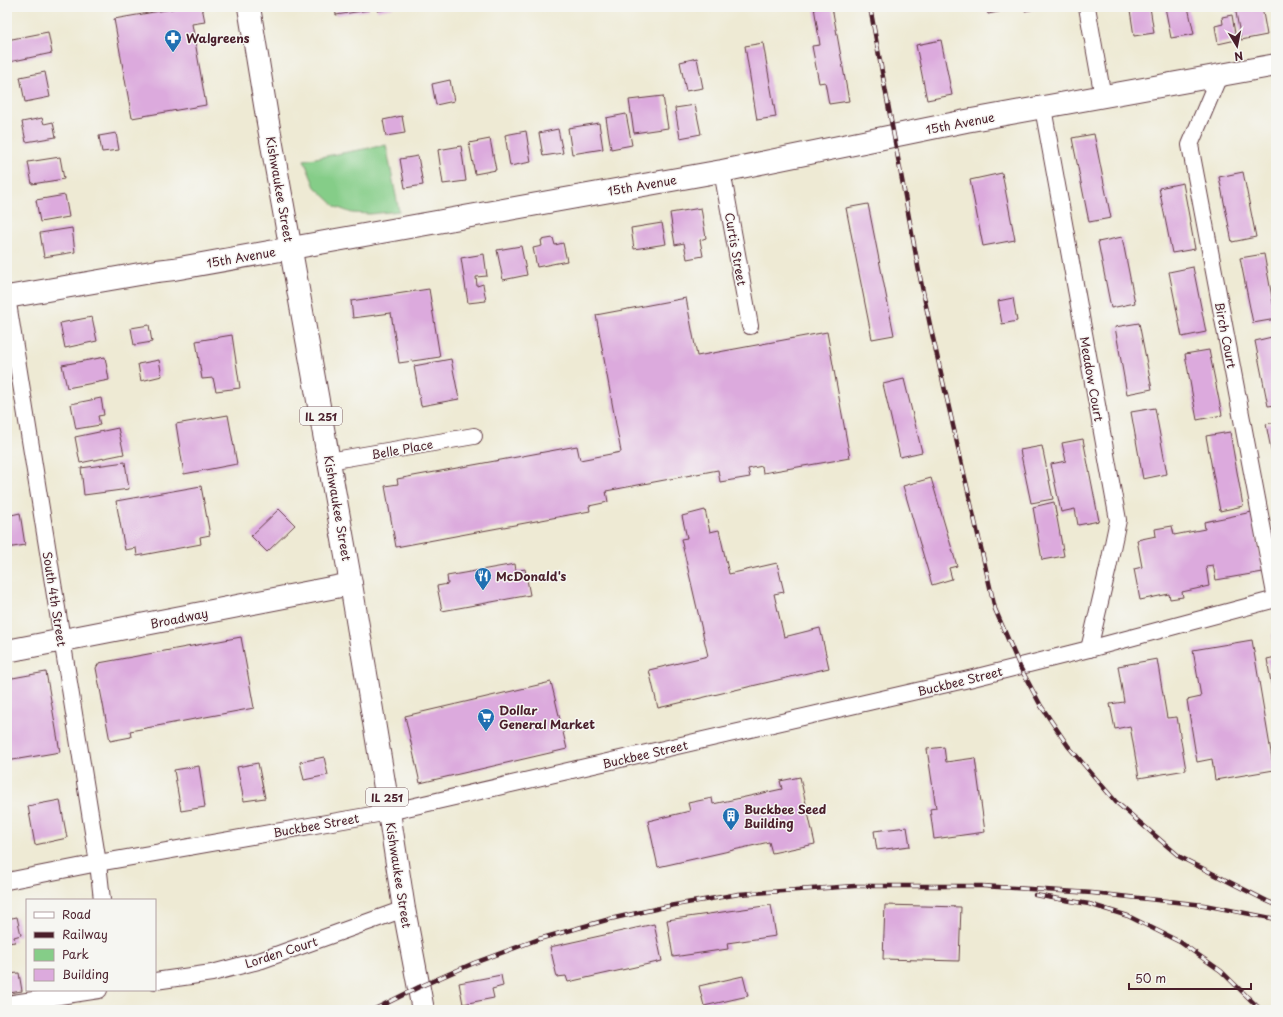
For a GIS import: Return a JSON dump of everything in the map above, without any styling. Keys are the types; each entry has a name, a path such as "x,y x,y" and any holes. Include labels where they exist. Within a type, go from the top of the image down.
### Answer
{"main road":[{"name":"Kishwaukee Street","path":"249,7 290,248 351,584 404,909 423,1010"},
{"name":"15th Avenue","path":"7,297 174,269 722,171 959,122 1276,65"},
{"name":"Broadway","path":"7,651 351,584"}],"street":[{"path":"1087,7 1103,97"},
{"name":"Birch Court","path":"1219,76 1190,145 1276,599"},
{"name":"Meadow Court","path":"1043,108 1118,520 1089,649"},
{"name":"Curtis Street","path":"722,171 750,326"},
{"name":"South 4th Street","path":"7,297 98,863 102,899"},
{"name":"Belle Place","path":"329,461 474,436"},
{"name":"Buckbee Street","path":"7,881 98,863 389,812 894,697 1089,649 1276,599"},
{"name":"Lorden Court","path":"156,981 212,973 262,960 404,909"},
{"path":"7,1004 92,991"}],"green space":[{"path":"386,145 399,211 370,214 352,213 336,207 315,187 304,160"}],"building":[{"path":"183,7 202,7 205,22 192,24 206,105 132,118 114,19"},
{"path":"335,7 368,7 369,10 336,15"},
{"path":"377,7 393,7 393,8 377,11"},
{"path":"814,7 832,7 849,101 829,104 825,82 819,83 812,46 820,45"},
{"path":"986,7 1013,7 1013,9 988,14"},
{"path":"1024,7 1040,7 1040,8 1025,11"},
{"path":"1136,7 1150,7 1154,33 1134,36 1130,10 1136,9"},
{"path":"1165,7 1188,7 1194,34 1171,38"},
{"path":"1235,7 1262,7 1267,35 1241,40"},
{"path":"1232,15 1236,40 1218,44 1215,26 1223,24 1222,17"},
{"path":"48,32 52,53 9,62 7,40"},
{"path":"941,40 952,95 927,100 916,45"},
{"path":"763,43 776,117 757,120 745,46"},
{"path":"697,58 703,88 686,91 680,62"},
{"path":"45,72 50,97 25,102 20,77"},
{"path":"450,80 454,101 436,105 432,84"},
{"path":"663,96 668,128 634,133 629,100"},
{"path":"695,105 701,134 680,138 675,108"},
{"path":"626,114 632,145 611,149 606,118"},
{"path":"402,116 405,133 386,136 383,120"},
{"path":"42,118 44,124 53,122 56,137 26,142 22,122"},
{"path":"599,123 603,149 572,154 568,128"},
{"path":"558,129 563,153 543,156 539,133"},
{"path":"526,131 531,162 510,166 505,135"},
{"path":"116,133 119,150 102,152 99,136"},
{"path":"1094,134 1111,218 1089,222 1072,138"},
{"path":"490,139 496,170 475,174 469,143"},
{"path":"461,146 466,181 443,184 438,150"},
{"path":"418,156 423,185 405,188 400,159"},
{"path":"60,157 64,179 32,184 28,162"},
{"path":"1243,172 1256,237 1232,242 1219,177"},
{"path":"1002,173 1015,240 983,246 970,180"},
{"path":"1183,183 1195,249 1172,253 1159,188"},
{"path":"65,195 69,217 40,222 36,200"},
{"path":"868,204 894,335 872,339 846,208"},
{"path":"701,208 706,238 700,240 703,256 687,259 684,243 675,245 670,213"},
{"path":"662,223 666,244 634,249 631,228"},
{"path":"72,228 75,252 44,257 40,233"},
{"path":"1122,237 1135,303 1111,308 1098,242"},
{"path":"553,238 555,245 563,243 567,261 537,267 533,248 542,246 541,240"},
{"path":"521,246 527,275 503,280 497,250"},
{"path":"484,254 487,276 476,277 477,286 483,284 486,301 468,303 461,258"},
{"path":"1264,254 1276,319 1253,323 1240,258"},
{"path":"1193,267 1206,332 1182,337 1169,272"},
{"path":"429,289 440,357 399,363 391,313 353,318 351,301"},
{"path":"686,298 697,356 827,332 850,458 763,473 762,466 748,469 750,477 720,482 718,470 606,491 608,502 589,506 590,511 396,547 385,486 398,484 397,479 577,446 580,460 621,452 596,315"},
{"path":"1013,298 1017,321 1002,324 998,301"},
{"path":"92,317 97,341 65,348 60,323"},
{"path":"1139,323 1152,389 1127,394 1115,327"},
{"path":"149,325 152,342 134,345 131,328"},
{"path":"232,335 240,388 216,391 213,378 202,379 196,341"},
{"path":"1276,336 1276,405 1268,406 1255,341"},
{"path":"1209,350 1222,415 1197,420 1185,354"},
{"path":"105,357 109,380 67,388 62,365"},
{"path":"451,359 459,399 421,406 414,366"},
{"path":"159,360 162,376 141,381 138,364"},
{"path":"904,379 922,452 900,457 883,384"},
{"path":"101,398 104,415 98,416 100,425 76,429 71,404"},
{"path":"1155,408 1167,474 1143,479 1131,412"},
{"path":"228,415 237,464 184,474 176,424"},
{"path":"1276,422 1276,470 1275,470 1266,424"},
{"path":"118,428 124,454 80,463 75,437"},
{"path":"1230,432 1243,506 1220,511 1206,436"},
{"path":"1083,439 1099,521 1078,525 1075,509 1061,512 1051,464 1066,461 1062,443"},
{"path":"1042,446 1053,499 1031,503 1020,450"},
{"path":"125,462 129,489 84,495 81,468"},
{"path":"931,478 957,566 949,568 952,579 932,585 903,486"},
{"path":"201,486 210,535 200,537 201,544 137,556 136,548 125,550 116,501"},
{"path":"1054,502 1064,556 1042,560 1033,507"},
{"path":"279,509 295,525 267,552 251,536"},
{"path":"705,510 710,532 719,530 729,574 777,563 784,592 774,594 784,637 820,628 829,668 658,708 649,670 708,656 681,539 687,538 682,516"},
{"path":"1252,512 1263,572 1216,580 1213,565 1206,566 1209,586 1182,592 1183,597 1170,599 1169,594 1140,600 1134,569 1142,567 1137,540 1156,536 1155,529 1172,526 1174,535 1205,529 1204,522"},
{"path":"20,513 25,545 7,548 7,516"},
{"name":"McDonald's","path":"515,564 516,571 525,569 530,595 442,611 437,586 448,584 447,576"},
{"path":"1272,634 1276,634 1276,653 1275,653"},
{"path":"241,637 254,708 130,731 131,737 110,741 96,668 99,663"},
{"path":"1252,640 1274,770 1215,780 1212,759 1197,762 1187,700 1201,697 1193,650"},
{"path":"1276,657 1276,706 1275,706 1267,659"},
{"path":"1157,659 1167,718 1177,717 1186,770 1139,778 1130,726 1115,729 1110,704 1124,702 1118,666"},
{"path":"46,672 60,752 7,761 7,679"},
{"name":"Dollar General Market","path":"551,682 567,749 420,783 405,716"},
{"path":"944,747 946,762 975,758 985,832 934,839 930,809 936,808 927,749"},
{"path":"324,757 328,775 304,780 300,762"},
{"path":"258,763 265,798 244,801 237,767"},
{"path":"199,766 205,807 181,811 174,770"},
{"name":"Buckbee Seed Building","path":"800,777 815,844 772,853 769,842 658,867 648,821 690,811 688,803 712,798 713,804 782,789 780,781"},
{"path":"60,800 67,838 35,845 28,806"},
{"path":"907,827 910,846 877,850 874,831"},
{"path":"771,905 776,936 727,943 728,949 673,957 667,920"},
{"path":"885,905 961,907 959,961 883,959"},
{"path":"17,917 21,935 14,937 15,942 7,943 7,919"},
{"path":"654,924 662,961 568,982 566,976 557,977 550,947"},
{"path":"19,973 22,991 9,993 7,974"},
{"path":"501,975 503,986 492,989 494,998 463,1004 459,983"},
{"path":"743,976 748,996 704,1006 699,986"},
{"path":"169,1007 170,1010 156,1009"}],"railway":[{"path":"870,7 930,325 995,609 1020,667 1041,706 1068,746 1116,802 1180,857 1276,905"},
{"path":"373,1010 419,987 474,963 539,939 610,919 669,906 739,894 855,886 982,886 1092,893 1204,905 1276,919"},
{"path":"1035,895 1089,904 1128,916 1180,942 1221,971 1261,1010"}],"place":[{"name":"Walgreens","path":"173,53"},
{"name":"McDonald's","path":"483,591"},
{"name":"Dollar General Market","path":"486,732"},
{"name":"Buckbee Seed Building","path":"731,831"}]}
